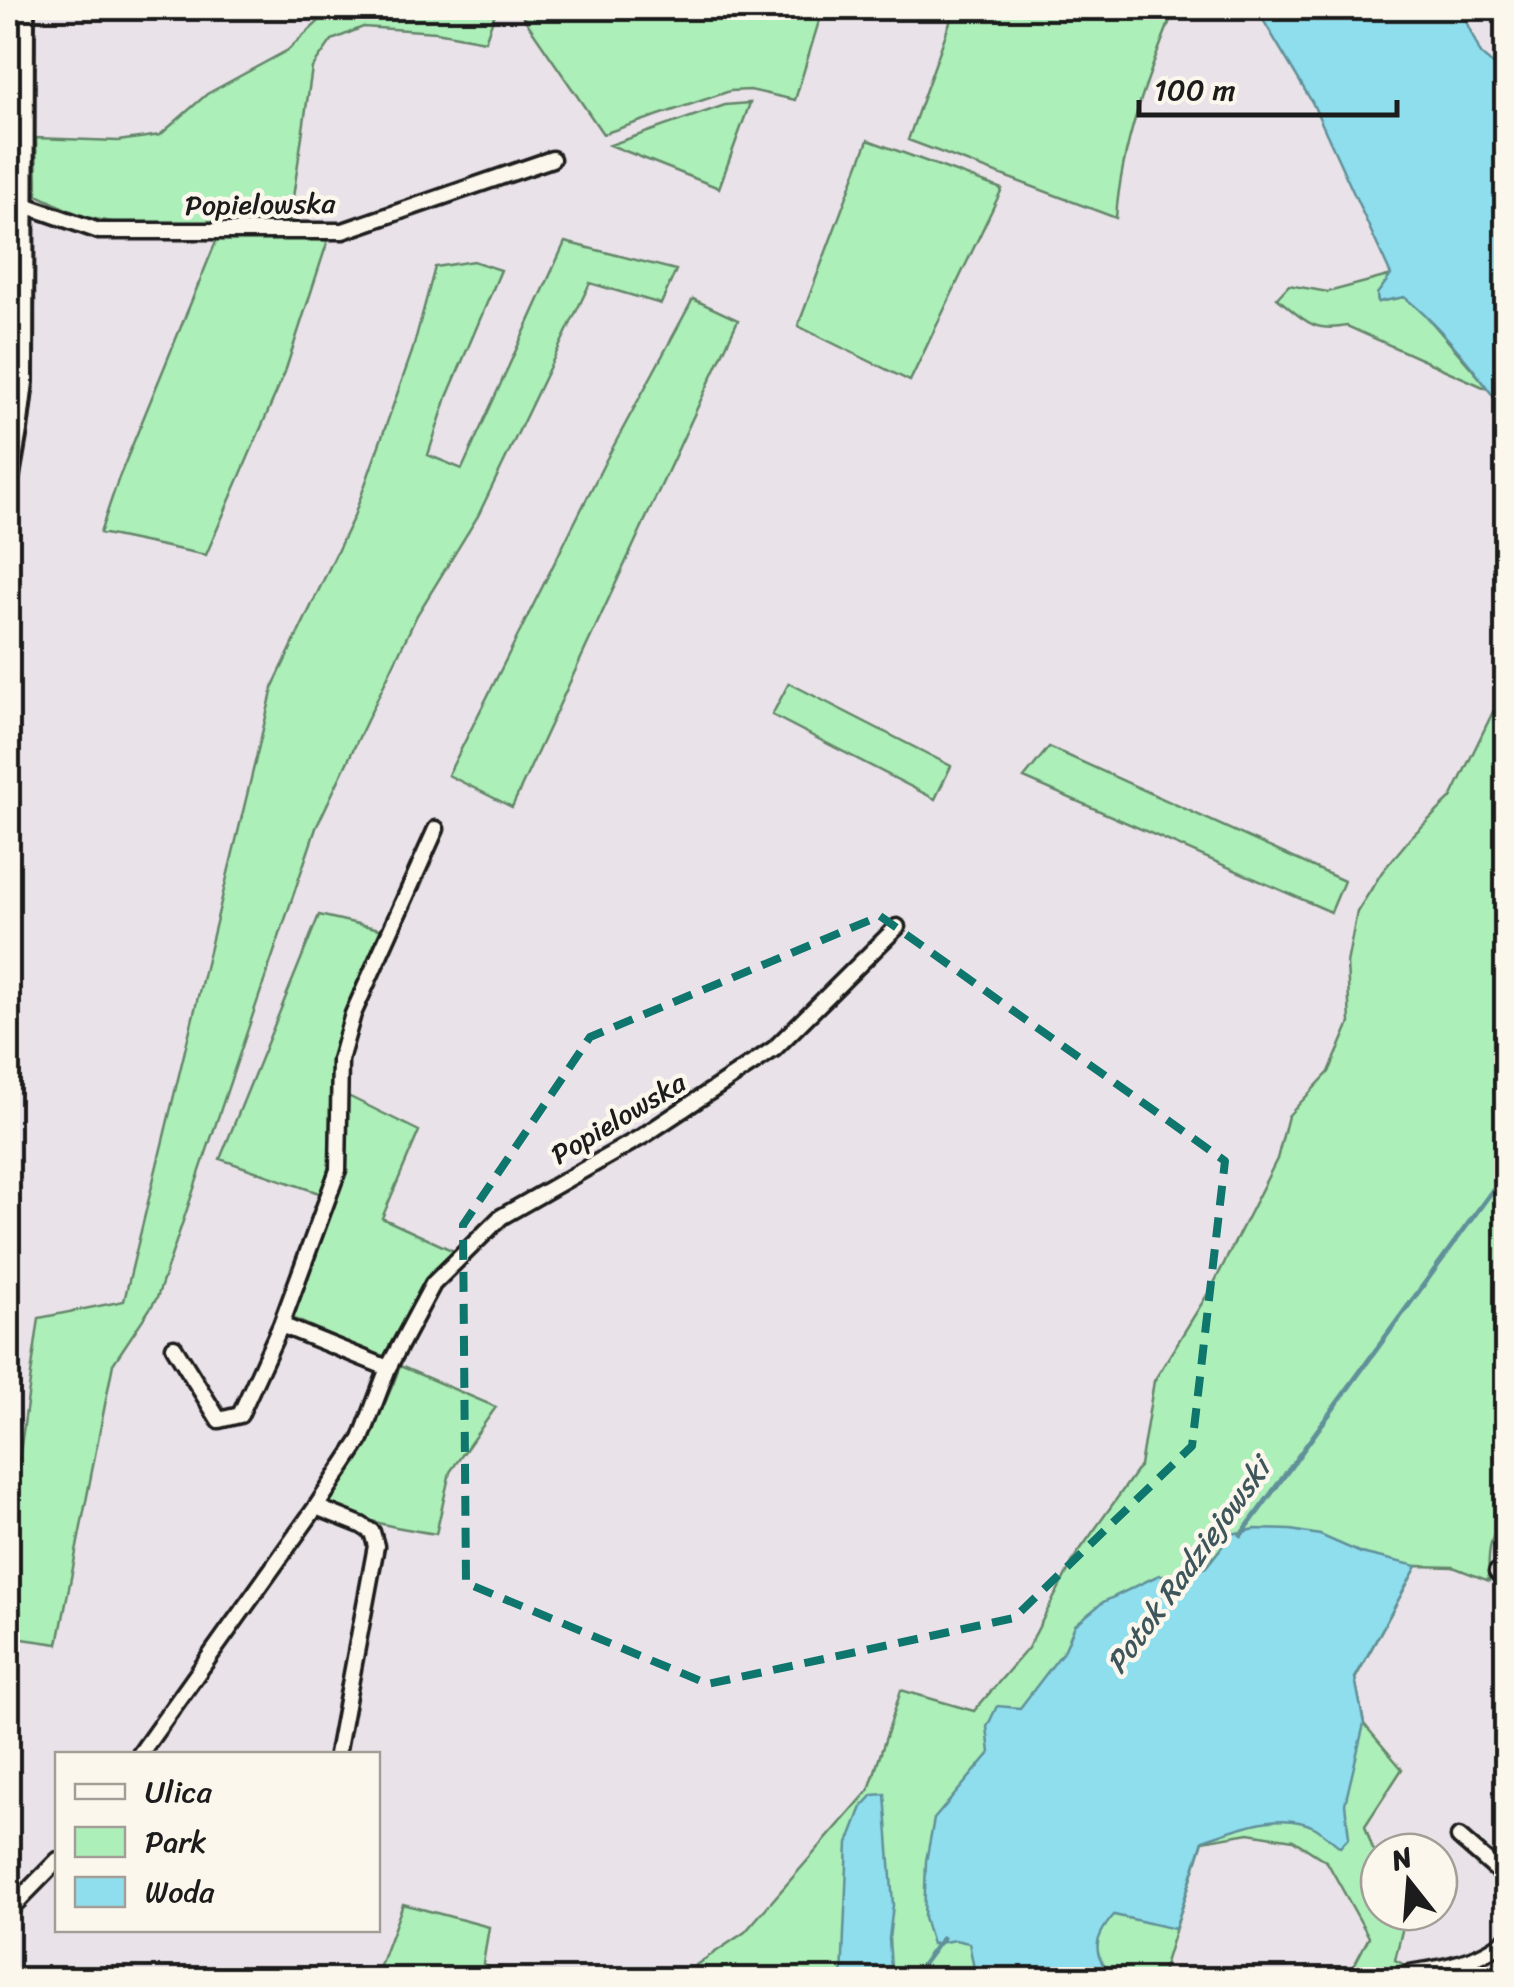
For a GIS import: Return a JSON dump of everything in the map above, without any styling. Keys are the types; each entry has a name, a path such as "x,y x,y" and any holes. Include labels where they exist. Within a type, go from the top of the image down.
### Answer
{"street":[{"path":"8,476 22,382 23,8"},
{"name":"Popielowska","path":"22,204 100,230 343,230 552,159"},
{"path":"174,1347 219,1420 240,1415 281,1325 338,1170 340,1060 353,1014 436,829"},
{"name":"Popielowska","path":"141,1752 361,1439 388,1368 433,1284 501,1217 643,1136 774,1049 897,927"},
{"path":"281,1325 388,1368"},
{"path":"316,1507 372,1532 376,1546 337,1752"},
{"path":"1459,1837 1506,1878"},
{"path":"8,1911 55,1863"},
{"path":"1392,1980 1404,1973 1474,1959 1506,1939"}],"highlighted area":[{"path":"880,916 1225,1161 1192,1446 1014,1618 708,1684 466,1583 463,1225 590,1037"}],"green space":[{"path":"333,8 497,8 485,41 436,32 363,27 332,40 312,68 289,225 118,223 83,217 37,195 36,138 118,141 160,135 207,94 288,50"},
{"path":"517,8 823,8 795,100 750,90 730,91 603,134"},
{"path":"955,8 1175,8 1130,138 1116,218 908,140"},
{"path":"750,103 719,188 610,145 725,105"},
{"path":"868,140 1002,189 910,381 798,326"},
{"path":"217,239 328,240 285,372 206,555 100,533 118,480"},
{"path":"565,242 676,270 661,304 590,283 478,516 417,615 316,828 157,1298 113,1364 58,1644 8,1637 8,1538 39,1318 124,1301 274,684 354,516 412,352 435,267 473,261 501,270 447,397 428,455 462,469"},
{"path":"1392,275 1377,294 1378,302 1404,297 1422,311 1490,390 1347,326 1316,326 1277,298 1289,285 1328,292"},
{"path":"693,299 738,320 512,807 448,775 606,460"},
{"path":"789,683 951,766 935,799 772,715"},
{"path":"1506,685 1506,1508 1491,1543 1489,1581 1453,1567 1417,1566 1355,1679 1364,1724 1402,1769 1365,1826 1367,1832 1359,1832 1359,1919 1327,1862 1293,1840 1249,1833 1203,1841 1160,1979 681,1980 745,1932 869,1790 901,1690 974,1711 1028,1648 1075,1557 1140,1466 1154,1381 1212,1287 1277,1159 1288,1116 1329,1072 1350,1023 1347,963 1357,912 1382,872 1451,798"},
{"path":"1049,747 1344,881 1331,912 1024,778"},
{"path":"319,915 384,930 338,1034 332,1152 322,1194 220,1159"},
{"path":"346,1095 419,1131 382,1218 458,1253 433,1270 385,1359 292,1318 345,1153"},
{"path":"400,1366 496,1407 450,1472 436,1534 367,1520 328,1503 368,1437"},
{"path":"403,1904 489,1927 483,1964 501,1979 375,1979"},
{"path":"1366,1932 1402,1932 1395,1960 1403,1964 1384,1979 1347,1979 1369,1937"}],"water":[{"path":"1256,8 1460,8 1481,54 1506,75 1506,416 1460,353 1418,309 1404,297 1378,302 1377,294 1391,275 1312,102"},
{"path":"1255,1529 1320,1535 1361,1553 1417,1566 1355,1678 1364,1724 1345,1804 1349,1837 1340,1847 1314,1827 1287,1820 1258,1823 1203,1840 1175,1929 1114,1915 1102,1932 1099,1956 1117,1979 976,1979 969,1943 955,1940 932,1944 924,1918 926,1861 934,1819 990,1753 987,1727 997,1706 1020,1708 1065,1649 1075,1625 1103,1602 1159,1575 1183,1576 1206,1567 1232,1534"},
{"path":"885,1794 893,1905 889,1939 895,1979 842,1979 848,1843 862,1807 873,1795"}],"waterway":[{"name":"Potok Radziejowski","path":"1241,1535 1492,1191 1506,1188"},
{"name":"Potok Radziejowski","path":"911,1980 942,1938"}]}
